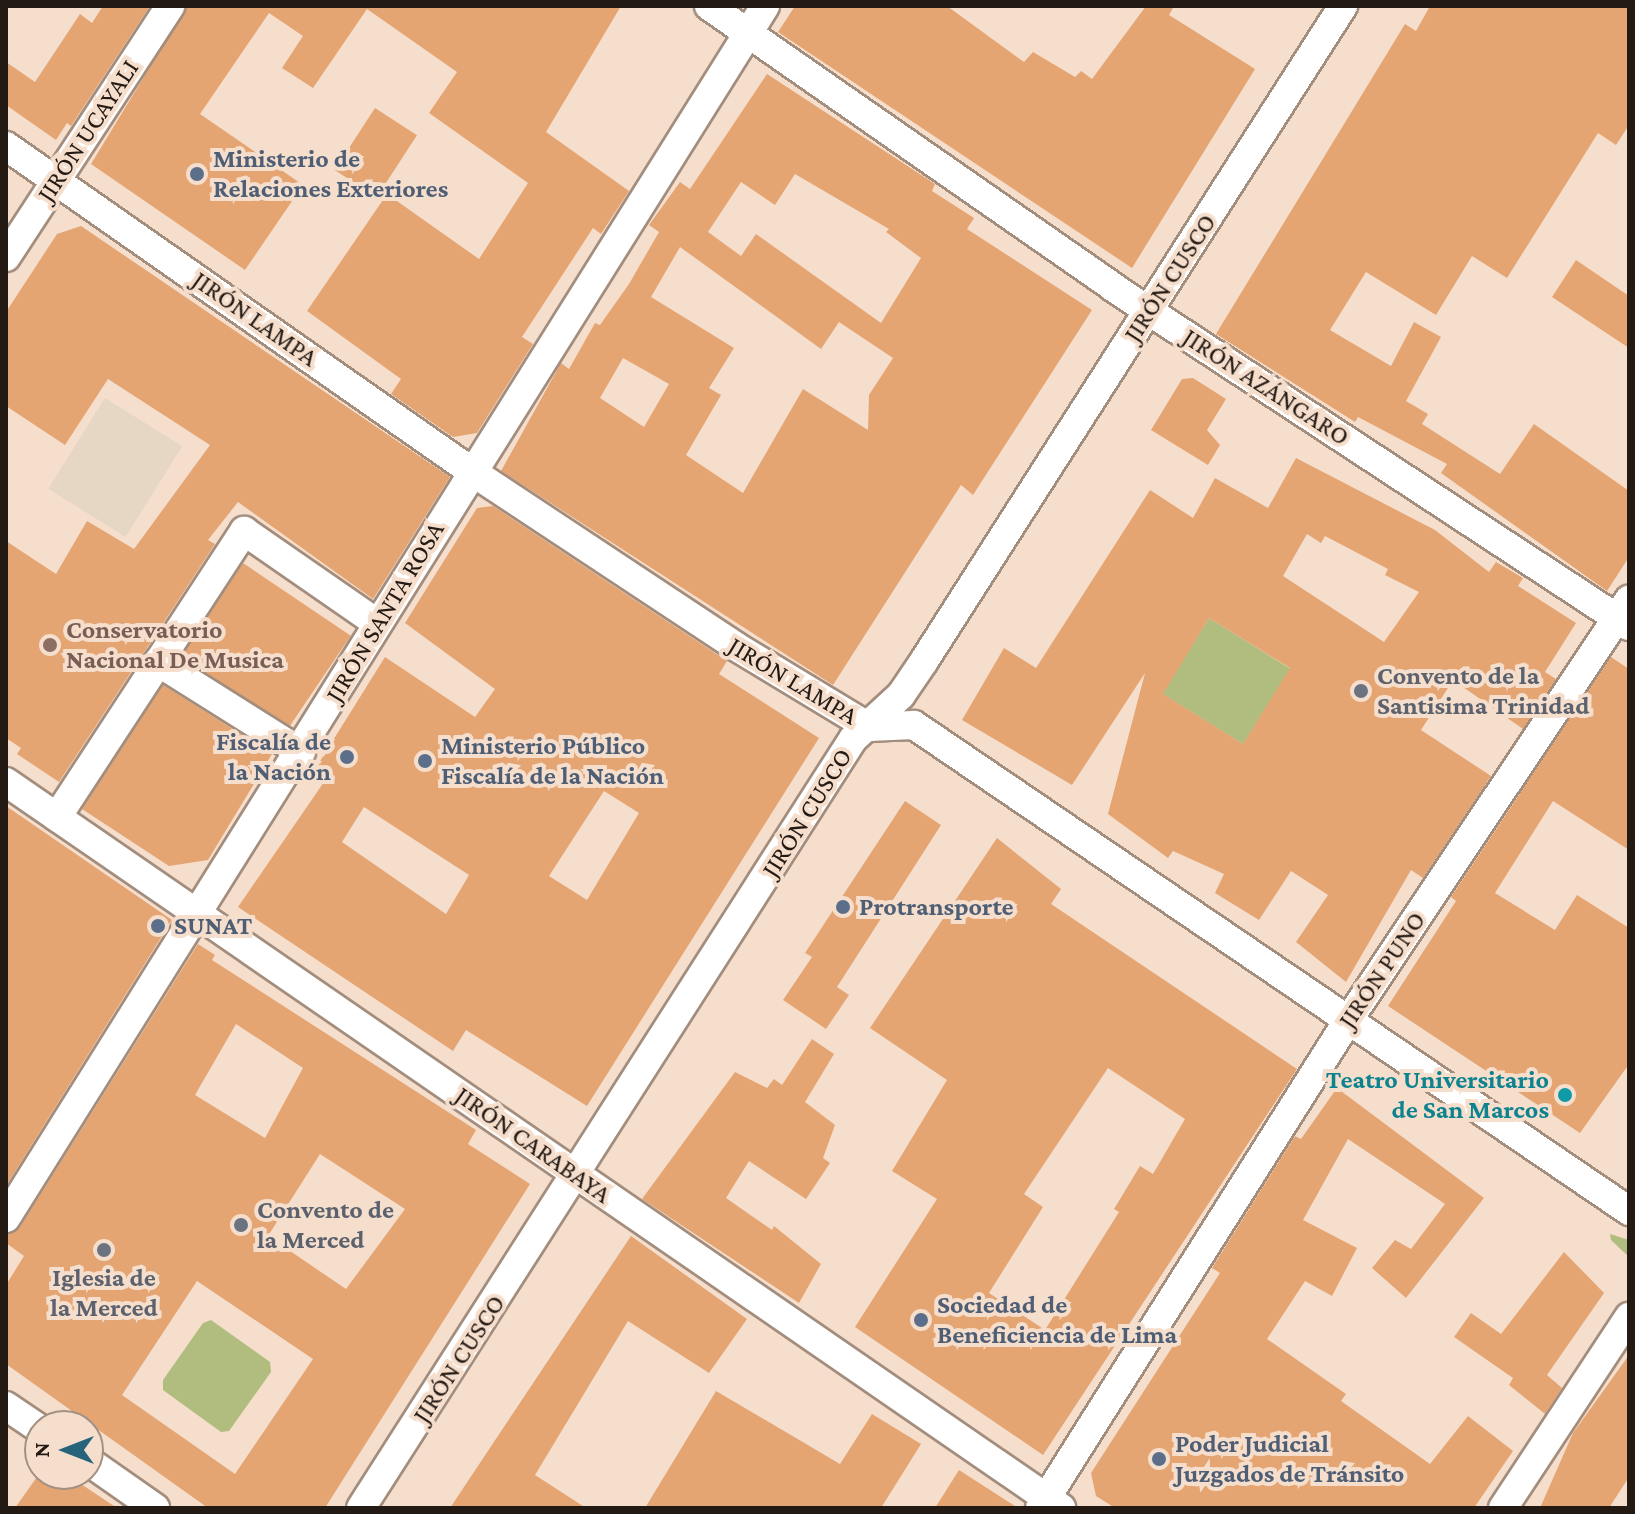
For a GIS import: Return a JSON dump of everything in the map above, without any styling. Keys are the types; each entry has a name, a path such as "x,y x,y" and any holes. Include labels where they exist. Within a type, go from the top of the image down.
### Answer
{"street":[{"name":"JIRÓN UCAYALI","path":"6,257 170,6"},
{"name":"JIRÓN AZÁNGARO","path":"709,6 1150,311 1625,614"},
{"name":"JIRÓN SANTA ROSA","path":"6,1218 306,744 471,471 765,6"},
{"name":"JIRÓN CUSCO","path":"361,1508 577,1175 853,739 869,727 924,661 1343,6"},
{"name":"JIRÓN LAMPA","path":"6,146 471,471 735,646 869,727 914,725 1629,1211"},
{"path":"57,817 244,531 377,623"},
{"name":"JIRÓN PUNO","path":"1049,1505 1347,1022 1625,614"},
{"path":"163,655 306,744"},
{"name":"JIRÓN CARABAYA","path":"6,782 1049,1505"},
{"path":"1503,1508 1629,1317"},
{"path":"6,1406 24,1418"},
{"path":"104,1472 155,1508"}],"shaded area":[{"path":"105,398 182,446 125,537 48,489"}],"green space":[{"path":"1209,618 1290,669 1243,744 1162,693"},
{"path":"1610,1234 1629,1240 1629,1257 1611,1240"},
{"path":"211,1320 270,1362 271,1372 229,1431 221,1432 163,1390 163,1380 203,1323"}],"building":[{"path":"103,6 150,6 71,126 67,123 56,140 6,105 6,62 35,82 80,14 92,23"},
{"path":"187,6 621,6 546,132 629,191 601,234 593,228 522,337 533,344 477,433 453,437 391,394 401,379 307,311 387,194 479,259 528,183 429,113 457,72 367,9 313,88 282,68 303,36 269,13 200,114 303,185 245,270 91,164"},
{"path":"795,6 947,6 1024,62 1033,52 1075,77 1081,71 1092,79 1146,6 1174,6 1169,15 1255,69 1132,268 778,32"},
{"path":"1430,6 1629,6 1629,125 1616,145 1598,133 1507,278 1472,256 1436,315 1366,272 1330,330 1391,366 1414,322 1441,337 1406,401 1428,414 1422,424 1500,474 1534,424 1629,491 1629,557 1607,591 1441,473 1447,464 1358,417 1355,422 1216,334 1405,24 1416,31"},
{"path":"767,74 935,184 932,191 974,218 967,229 1092,310 973,495 961,485 833,685 501,471 561,363 569,369 595,323 600,325 629,284 659,232 649,225 680,182 690,189","holes":["795,174 889,229 886,232 921,258 881,323 756,234 741,256 708,232 741,182 775,205","680,247 821,349 839,322 893,358 869,395 868,430 803,389 743,493 686,455 721,395 709,388 734,348 651,297","623,358 669,384 644,427 600,398"]},
{"path":"375,108 417,135 377,197 335,170"},
{"path":"81,226 450,477 373,599 238,502 208,540 215,544 59,782 17,754 21,748 6,738 6,541 56,574 87,521 134,549 210,445 108,379 65,445 6,406 6,312 57,234"},
{"path":"1576,260 1629,296 1629,348 1552,297"},
{"path":"1193,378 1226,399 1207,430 1220,445 1208,465 1151,430 1182,379"},
{"path":"1296,458 1435,530 1489,572 1496,562 1523,578 1518,586 1576,623 1545,672 1556,679 1523,729 1453,680 1421,730 1491,776 1423,878 1411,870 1346,982 1296,942 1328,895 1291,871 1259,920 1215,893 1224,874 1173,851 1168,858 1108,814 1145,673 1072,785 962,720 1004,648 1036,668 1150,490 1193,518 1215,478 1268,508","holes":["1307,534 1321,543 1325,536 1388,569 1385,575 1419,592 1384,642 1283,576","1209,618 1290,668 1243,744 1163,694"]},
{"path":"493,506 727,661 719,674 819,738 587,1106 466,1030 453,1051 238,907 324,782 312,774 385,657 475,717 495,689 405,623 477,508","holes":["604,791 639,813 587,900 549,876","364,807 469,875 446,914 342,842"]},
{"path":"243,563 351,636 288,729 180,656"},
{"path":"1611,657 1629,669 1629,850 1553,801 1495,893 1555,930 1577,895 1629,928 1629,1064 1580,1133 1388,1006 1456,901 1451,897"},
{"path":"163,685 272,754 208,860 169,866 82,809"},
{"path":"905,801 941,825 837,987 849,995 826,1029 783,1000 812,957 805,953"},
{"path":"6,806 172,920 6,1186"},
{"path":"997,838 1061,889 1051,904 1297,1069 1043,1455 855,1327 937,1199 892,1171 947,1080 870,1028","holes":["1108,1068 1185,1119 1153,1174 1140,1166 1114,1209 1119,1212 1045,1330 989,1293 1043,1207 1024,1194"]},
{"path":"198,944 215,955 212,960 476,1130 468,1144 530,1184 325,1508 208,1508 104,1434 104,1410 71,1410 6,1364 6,1285 24,1256 6,1243 6,1235 20,1227","holes":["236,1024 303,1068 265,1138 195,1095","320,1154 405,1209 346,1289 268,1236","197,1281 313,1359 235,1474 122,1395"]},
{"path":"812,1039 834,1054 805,1102 835,1125 823,1158 830,1163 806,1199 749,1161 726,1198 772,1230 774,1226 821,1264 799,1303 642,1199 735,1072 767,1088 774,1079 782,1085"},
{"path":"1337,1088 1484,1198 1406,1298 1372,1268 1395,1240 1411,1249 1445,1204 1348,1139 1303,1220 1357,1248 1332,1296 1305,1281 1267,1339 1346,1394 1341,1401 1430,1464 1468,1416 1513,1451 1474,1508 1115,1508 1096,1496 1091,1473 1220,1273 1212,1268 1295,1136 1301,1139"},
{"path":"631,1236 747,1319 709,1373 628,1321 535,1475 586,1508 450,1508"},
{"path":"1564,1252 1604,1293 1547,1375 1562,1388 1545,1414 1509,1385 1513,1378 1454,1337 1471,1313 1501,1334"},
{"path":"1629,1355 1629,1477 1609,1508 1540,1508 1573,1433"},
{"path":"716,1391 840,1464 872,1414 921,1444 881,1508 645,1508"},
{"path":"959,1470 1018,1508 935,1508"},
{"path":"28,1490 90,1490 117,1508 15,1508"}],"place":[{"name":"Ministerio de Relaciones Exteriores","path":"197,174"},
{"name":"Conservatorio Nacional De Musica","path":"50,645"},
{"name":"Convento de la Santisima Trinidad","path":"1361,691"},
{"name":"Fiscalía de la Nación","path":"347,757"},
{"name":"Ministerio Público Fiscalía de la Nación","path":"425,761"},
{"name":"Protransporte","path":"843,907"},
{"name":"SUNAT","path":"158,926"},
{"name":"Teatro Universitario de San Marcos","path":"1565,1095"},
{"name":"Convento de la Merced","path":"241,1225"},
{"name":"Iglesia de la Merced","path":"104,1250"},
{"name":"Sociedad de Beneficiencia de Lima","path":"921,1320"},
{"name":"Poder Judicial Juzgados de Tránsito","path":"1159,1459"}]}
